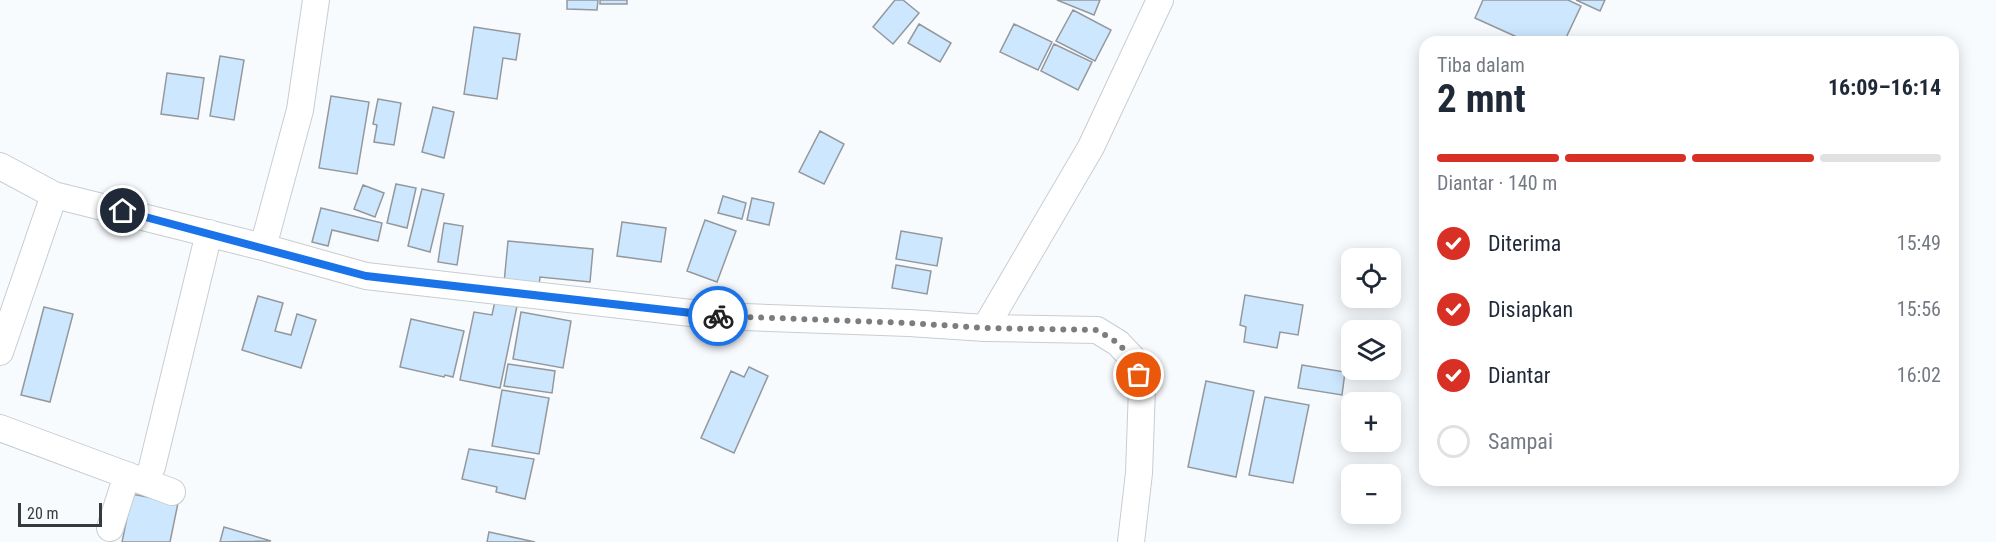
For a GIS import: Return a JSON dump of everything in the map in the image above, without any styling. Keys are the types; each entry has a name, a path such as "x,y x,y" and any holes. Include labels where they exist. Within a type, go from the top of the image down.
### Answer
{"street":[{"path":"263,247 300,110 316,0"},
{"path":"985,328 1091,147 1160,0"},
{"path":"0,166 54,195 263,247 366,276 717,316 985,328 1097,330 1118,343 1136,363 1142,388 1143,414 1131,542"},
{"path":"0,352 54,195"},
{"path":"152,467 209,233"},
{"path":"0,428 172,492"},
{"path":"110,528 127,475"}],"building":[{"path":"567,0 598,0 597,10 567,9"},
{"path":"600,0 627,0 627,4 600,4"},
{"path":"895,0 903,0 919,13 893,44 873,27"},
{"path":"1057,0 1100,0 1094,15"},
{"path":"1483,0 1568,0 1581,6 1567,36 1515,36 1475,18"},
{"path":"1576,0 1605,0 1600,11"},
{"path":"1073,10 1111,30 1095,61 1056,41"},
{"path":"919,24 951,43 940,62 908,43"},
{"path":"1014,24 1052,42 1038,70 1000,52"},
{"path":"474,27 520,34 516,60 503,58 497,99 464,94"},
{"path":"1054,44 1092,62 1078,90 1041,71"},
{"path":"220,56 244,60 234,120 210,116"},
{"path":"167,73 204,78 198,119 161,114"},
{"path":"331,96 369,102 357,174 319,168"},
{"path":"378,99 401,103 394,145 374,142 377,125 373,124"},
{"path":"433,107 454,112 444,158 422,152"},
{"path":"820,131 844,144 824,184 799,172"},
{"path":"396,184 416,188 407,228 387,223"},
{"path":"363,185 384,193 375,217 354,209"},
{"path":"422,189 444,194 430,252 408,246"},
{"path":"723,196 746,203 742,219 718,213"},
{"path":"752,198 774,203 769,225 747,220"},
{"path":"321,208 382,223 378,241 332,230 328,246 312,242"},
{"path":"705,220 736,231 717,282 687,271"},
{"path":"622,222 666,228 661,262 617,256"},
{"path":"444,223 463,226 457,265 438,262"},
{"path":"901,231 942,238 937,266 896,259"},
{"path":"508,241 593,249 590,282 540,277 539,286 504,283"},
{"path":"896,265 931,271 927,294 892,288"},
{"path":"1245,295 1303,305 1298,335 1280,332 1277,348 1244,342 1246,327 1240,325"},
{"path":"258,296 283,303 275,331 291,335 297,314 316,320 301,368 242,350"},
{"path":"495,301 517,306 500,388 460,380 474,312 492,315"},
{"path":"44,307 73,314 50,402 21,395"},
{"path":"521,312 571,321 563,368 513,359"},
{"path":"411,319 464,331 453,377 400,367"},
{"path":"508,364 555,371 552,393 504,386"},
{"path":"1302,365 1341,371 1341,380 1344,380 1341,395 1298,388"},
{"path":"749,367 768,376 734,453 701,438 731,371 744,377"},
{"path":"1206,381 1254,391 1236,477 1188,467"},
{"path":"502,390 549,398 539,454 492,446"},
{"path":"1265,397 1309,405 1293,483 1249,475"},
{"path":"469,449 534,459 525,499 496,492 497,487 462,479"},
{"path":"132,494 178,503 170,542 122,542"},
{"path":"224,527 271,541 220,542"},
{"path":"489,532 535,542 487,542"}],"way so far":[{"path":"718,316 985,328 1097,330 1118,343 1136,363 1139,375"}],"route":[{"path":"123,211 366,276 718,316"}]}
